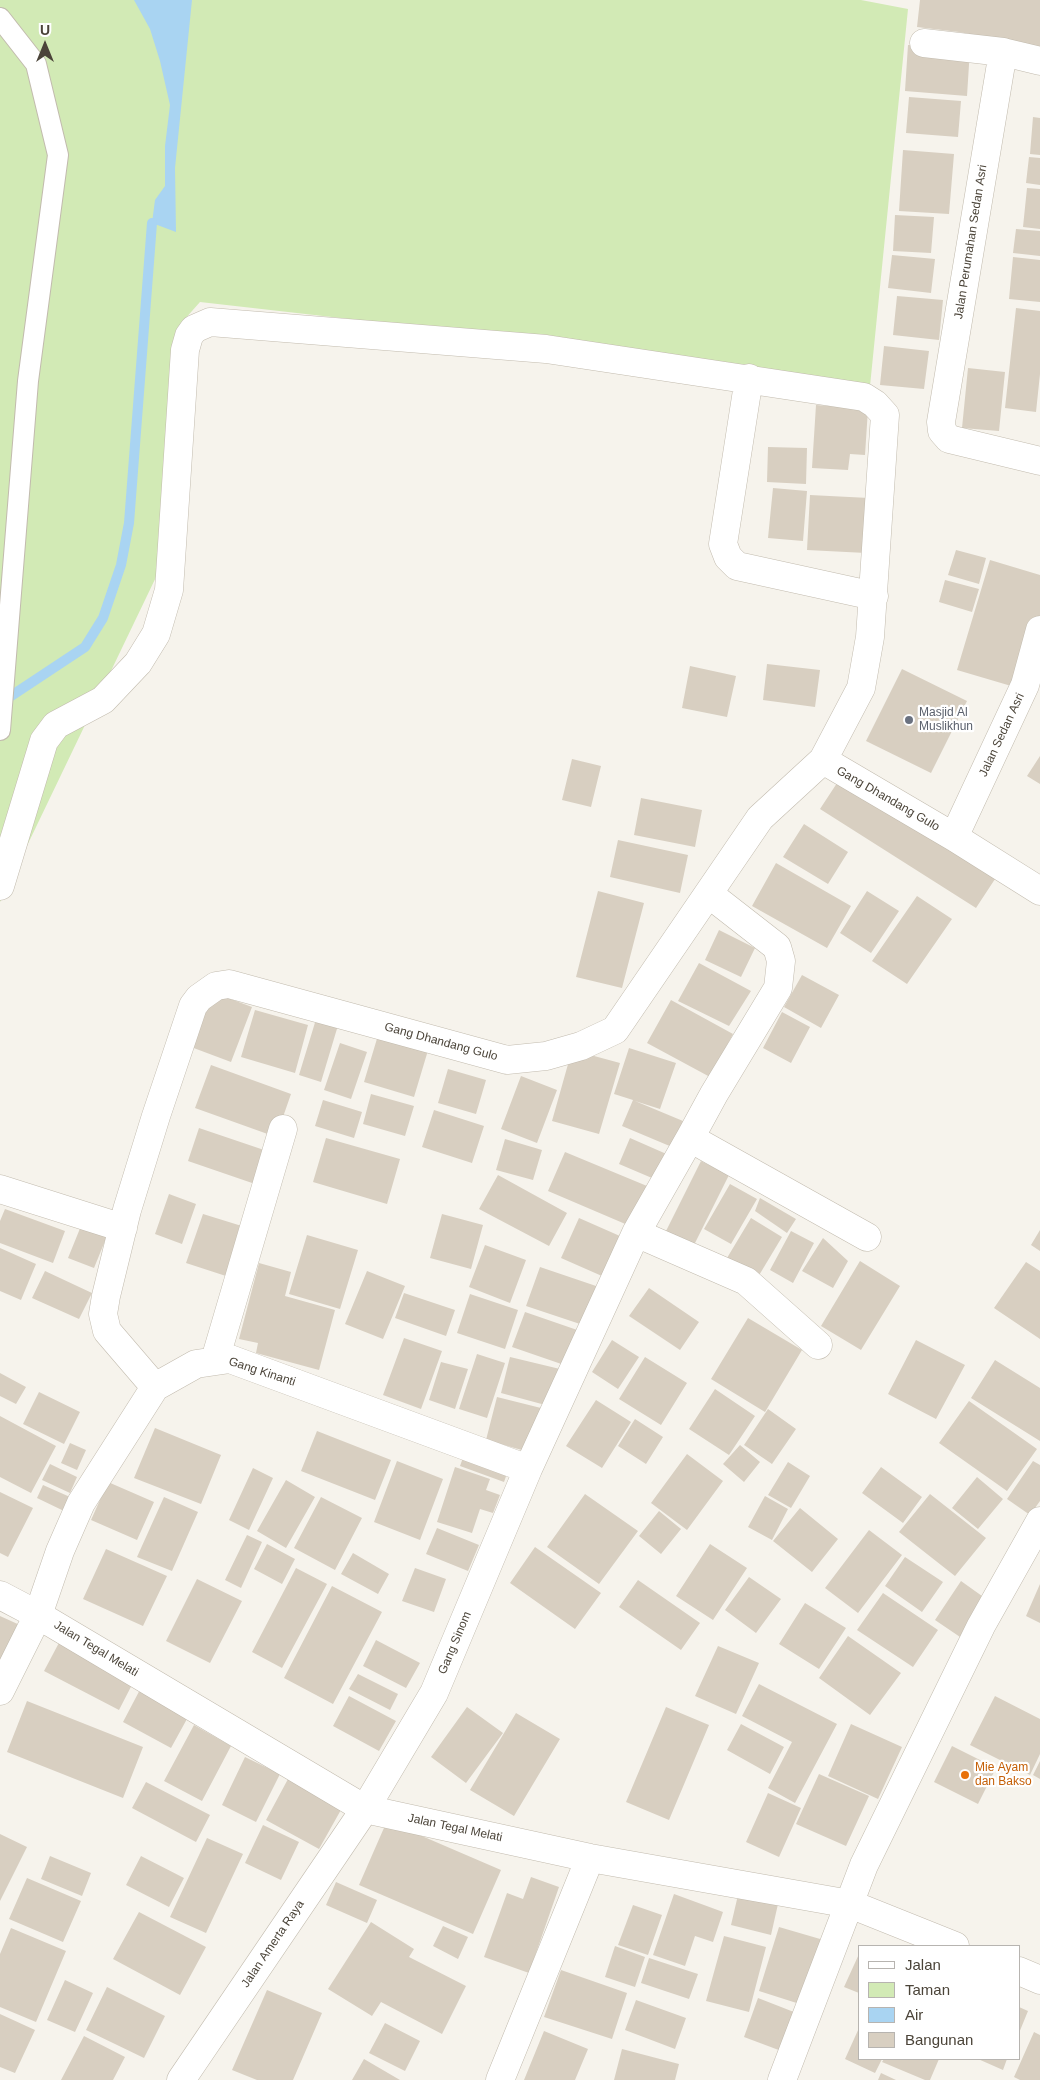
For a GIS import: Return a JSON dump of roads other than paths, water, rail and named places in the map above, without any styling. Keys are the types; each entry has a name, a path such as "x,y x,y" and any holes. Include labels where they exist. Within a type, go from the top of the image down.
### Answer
{"street":[{"path":"924,43 1003,52 1040,61"},
{"name":"Jalan Perumahan Sedan Asri","path":"1003,52 941,422 942,432 949,439 1040,461"},
{"path":"0,886 44,741 56,725 103,700 138,663 156,634 169,590 185,350 189,336 194,329 210,322 546,349 864,397 875,404 885,415 870,637 861,688 823,760"},
{"path":"748,378 723,544 728,557 737,566 874,596"},
{"name":"Jalan Sedan Asri","path":"954,838 1025,685 1040,630"},
{"name":"Gang Dhandang Gulo","path":"155,1388 108,1331 103,1314 123,1228 156,1116 193,1006 216,986 229,984 507,1060 546,1056 581,1046 615,1030 760,818 823,760 1040,891"},
{"name":"Gang Sinom","path":"366,1809 434,1693 528,1469 636,1233 714,1094 778,988 780,961 777,947 709,894"},
{"path":"215,1360 283,1129"},
{"path":"690,1138 868,1237"},
{"path":"0,1189 123,1228"},
{"path":"636,1233 746,1281 818,1345"},
{"name":"Gang Kinanti","path":"0,1691 38,1615 60,1551 81,1503 155,1388 196,1364 230,1359 528,1469"},
{"path":"782,2080 864,1865 981,1626 1040,1521"},
{"name":"Jalan Tegal Melati","path":"0,1595 38,1615 366,1809 590,1858 850,1904 953,1945"},
{"name":"Jalan Amerta Raya","path":"181,2080 366,1809"},
{"path":"500,2080 590,1858"},
{"path":"1020,1971 1040,1980"}],"lane":[{"path":"0,18 36,64 58,155 28,381 0,730"}],"water":[{"path":"134,0 192,0 175,168 176,232 152,223 155,200 165,186 165,146 170,105 160,61 150,29"}],"waterway":[{"path":"11,696 85,647 103,618 121,565 129,523 152,223"}],"place":[{"name":"Masjid Al Muslikhun","path":"909,720"},
{"name":"Mie Ayam dan Bakso","path":"965,1775"}]}
